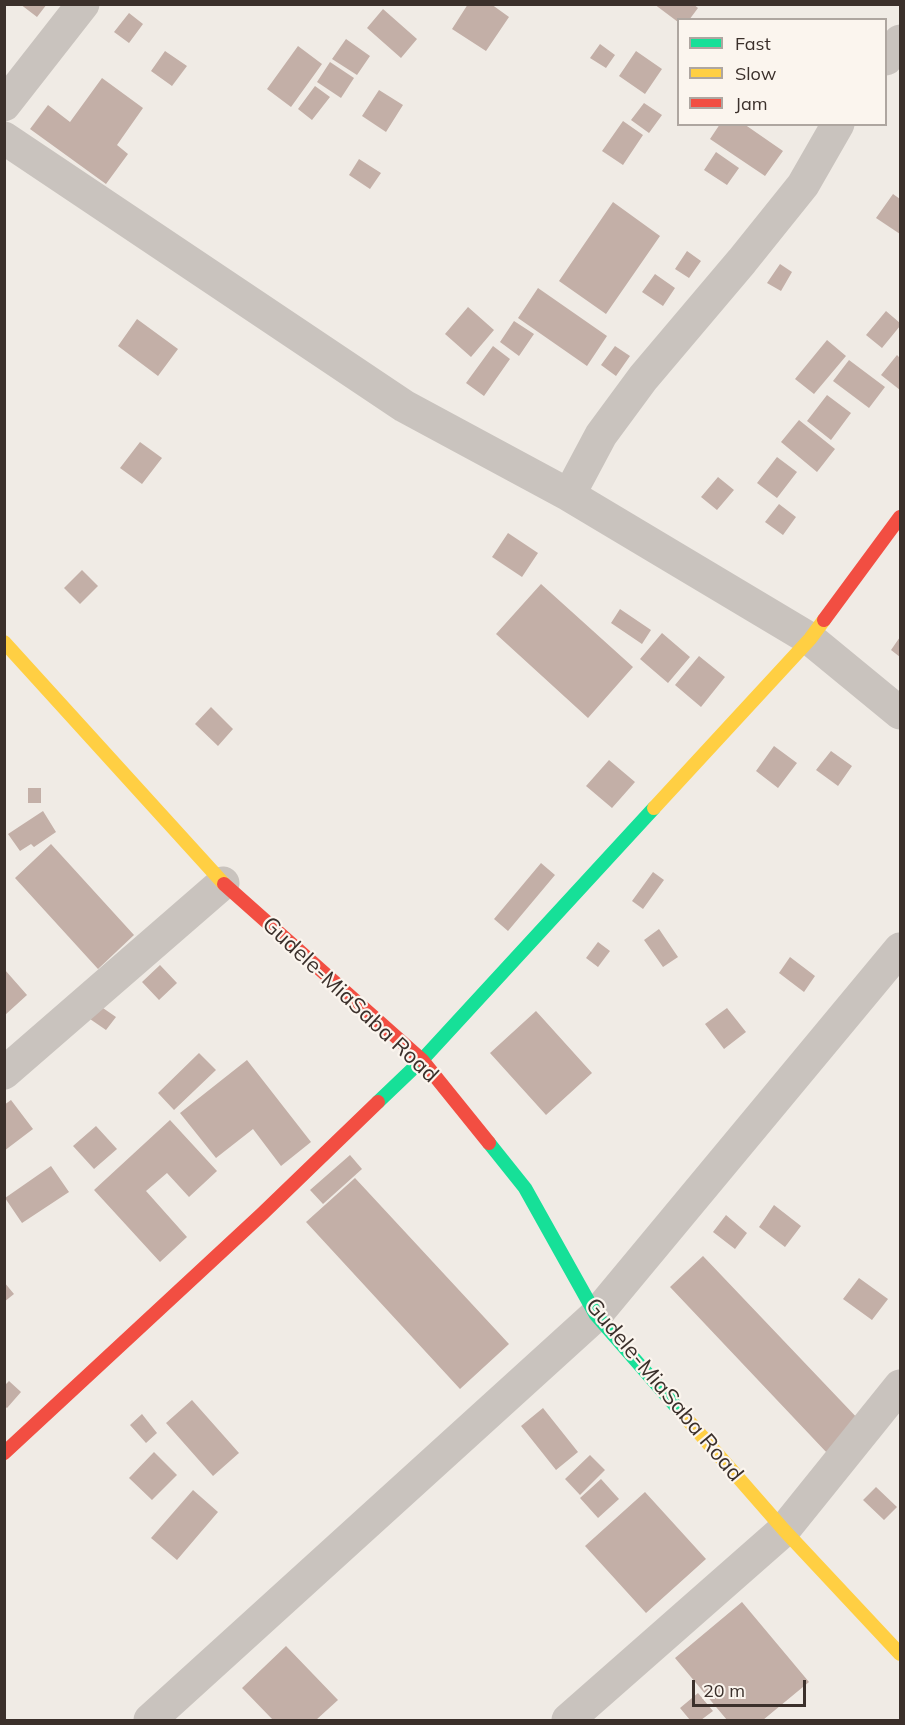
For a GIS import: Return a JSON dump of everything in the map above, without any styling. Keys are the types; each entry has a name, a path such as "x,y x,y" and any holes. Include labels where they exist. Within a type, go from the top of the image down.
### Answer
{"street":[{"path":"4,105 83,4"},
{"path":"887,57 900,41"},
{"path":"569,495 601,435 643,378 803,185 837,126"},
{"path":"4,138 404,406 569,495 810,639 900,713"},
{"path":"4,1453 262,1214 422,1060 810,639 900,517"},
{"name":"Gudele-MiaSaba Road","path":"9,656 223,883 422,1060 525,1188 596,1315 784,1530 900,1654"},
{"path":"4,1073 223,883"},
{"path":"150,1720 596,1315 900,949"},
{"path":"568,1720 784,1530 900,1386"}],"building":[{"path":"20,4 47,4 37,17"},
{"path":"468,4 491,4 509,17 486,51 452,29"},
{"path":"654,4 693,4 698,8 690,18 677,18 677,21"},
{"path":"383,9 417,39 401,58 367,28"},
{"path":"129,13 143,24 129,43 114,32"},
{"path":"346,39 370,56 357,75 332,59"},
{"path":"600,44 615,55 606,68 590,58"},
{"path":"298,46 322,64 291,107 267,89"},
{"path":"165,51 187,66 172,86 151,71"},
{"path":"636,51 662,69 645,94 619,76"},
{"path":"330,62 354,78 341,98 317,82"},
{"path":"102,78 143,108 117,145 128,154 106,184 30,129 48,105 70,122"},
{"path":"315,86 330,97 312,120 298,109"},
{"path":"379,90 403,105 386,132 362,116"},
{"path":"644,103 662,115 649,133 631,120"},
{"path":"623,121 643,135 623,165 602,151"},
{"path":"719,126 747,126 783,151 765,176 710,139"},
{"path":"716,152 739,168 727,185 704,170"},
{"path":"359,159 381,173 370,189 349,175"},
{"path":"893,194 900,199 900,234 876,218"},
{"path":"613,202 660,236 606,314 559,281"},
{"path":"687,251 701,261 689,278 675,269"},
{"path":"780,264 792,272 781,291 767,283"},
{"path":"655,274 675,288 663,306 642,292"},
{"path":"538,288 607,336 587,366 518,318"},
{"path":"468,307 494,330 471,357 445,334"},
{"path":"886,311 900,323 900,326 882,348 866,335"},
{"path":"137,319 178,349 158,376 118,346"},
{"path":"514,321 534,334 519,356 500,342"},
{"path":"827,340 846,356 814,394 795,379"},
{"path":"493,346 510,359 484,396 466,383"},
{"path":"615,346 630,356 616,376 601,365"},
{"path":"897,355 900,358 900,390 881,375"},
{"path":"849,360 885,387 869,408 833,381"},
{"path":"827,395 851,413 831,440 807,421"},
{"path":"799,420 835,449 817,472 781,442"},
{"path":"140,442 162,458 142,484 120,468"},
{"path":"777,457 797,472 777,498 757,483"},
{"path":"718,477 734,490 717,510 701,497"},
{"path":"779,504 796,517 783,535 765,522"},
{"path":"508,533 538,553 522,577 492,557"},
{"path":"82,570 98,586 80,604 64,588"},
{"path":"541,584 633,667 588,718 496,634"},
{"path":"620,609 651,630 642,644 611,623"},
{"path":"662,633 690,657 668,683 640,659"},
{"path":"900,637 900,657 891,650"},
{"path":"699,656 725,677 701,707 675,685"},
{"path":"211,707 233,729 218,746 195,724"},
{"path":"774,746 797,763 778,788 756,771"},
{"path":"831,751 852,766 838,786 816,770"},
{"path":"609,760 635,782 612,808 586,786"},
{"path":"28,788 41,788 41,803 28,803"},
{"path":"43,811 56,832 34,847 31,844 20,851 8,834"},
{"path":"51,844 134,935 98,969 15,878"},
{"path":"541,863 555,875 508,931 494,919"},
{"path":"653,872 664,880 643,909 632,901"},
{"path":"659,929 678,957 663,967 644,940"},
{"path":"598,942 610,951 598,967 586,958"},
{"path":"790,957 815,976 804,992 779,973"},
{"path":"160,965 177,983 159,1000 142,982"},
{"path":"5,970 27,995 5,1015"},
{"path":"100,1006 116,1017 106,1030 90,1019"},
{"path":"727,1008 746,1032 724,1049 705,1024"},
{"path":"536,1011 592,1073 546,1115 490,1053"},
{"path":"199,1053 216,1070 174,1110 158,1093"},
{"path":"247,1060 311,1142 281,1166 253,1129 216,1158 180,1113"},
{"path":"11,1100 33,1129 4,1151 4,1105"},
{"path":"170,1120 217,1171 189,1197 167,1173 146,1191 187,1237 160,1262 94,1190"},
{"path":"96,1126 117,1149 94,1169 73,1146"},
{"path":"350,1155 362,1169 323,1204 310,1190"},
{"path":"51,1166 69,1192 22,1223 5,1198"},
{"path":"355,1178 509,1344 460,1389 306,1222"},
{"path":"774,1205 801,1226 785,1247 759,1227"},
{"path":"726,1215 747,1233 735,1249 713,1232"},
{"path":"703,1256 861,1422 828,1454 670,1287"},
{"path":"859,1278 888,1299 872,1320 843,1299"},
{"path":"4,1282 14,1294 4,1302"},
{"path":"9,1381 21,1392 7,1408 4,1406 4,1386"},
{"path":"192,1400 239,1453 213,1476 166,1423"},
{"path":"543,1408 578,1452 556,1470 521,1426"},
{"path":"142,1414 157,1433 146,1443 130,1425"},
{"path":"154,1452 177,1475 152,1500 129,1478"},
{"path":"590,1455 605,1470 580,1495 565,1479"},
{"path":"601,1479 619,1499 598,1518 580,1498"},
{"path":"876,1487 897,1507 884,1520 863,1500"},
{"path":"193,1490 218,1512 177,1560 151,1538"},
{"path":"645,1492 706,1559 646,1613 585,1546"},
{"path":"742,1602 809,1682 763,1720 727,1720 675,1658"},
{"path":"286,1646 338,1700 316,1720 273,1720 242,1688"},
{"path":"698,1693 713,1711 701,1720 690,1720 680,1708"}],"traffic: fast":[{"path":"378,1102 422,1060 654,808"},
{"path":"489,1143 525,1188 596,1315 686,1418"}],"traffic: slow":[{"path":"654,808 810,639 824,620"},
{"path":"4,642 224,884"},
{"path":"686,1418 784,1530 900,1654"}],"traffic: jam":[{"path":"824,620 900,517"},
{"path":"224,884 422,1060 489,1143"},
{"path":"4,1453 262,1214 378,1102"}]}
